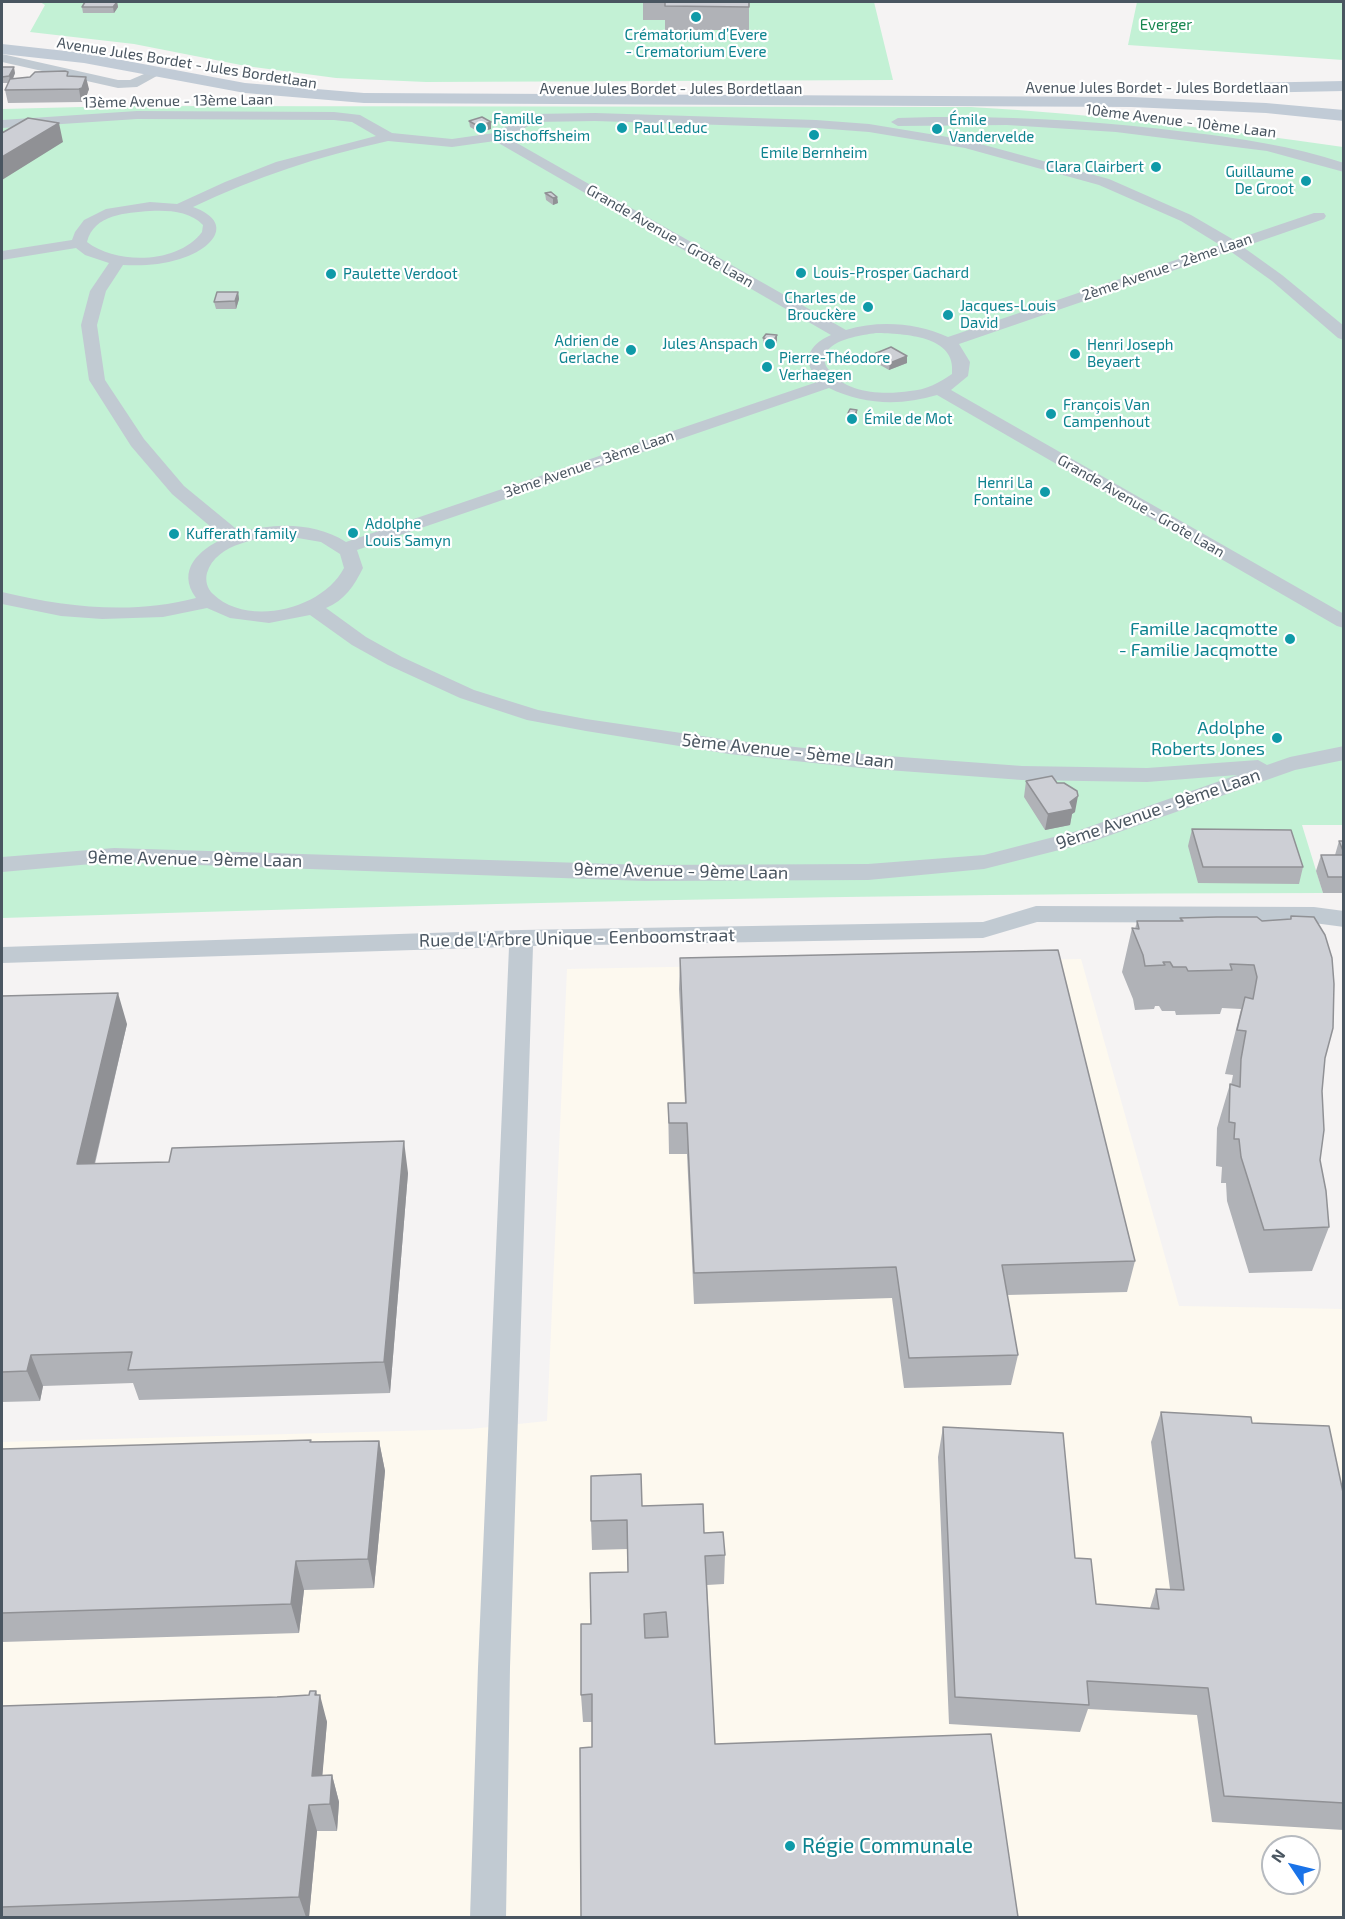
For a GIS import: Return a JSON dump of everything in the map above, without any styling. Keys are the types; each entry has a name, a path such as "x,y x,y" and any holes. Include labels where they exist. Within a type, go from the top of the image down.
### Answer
{"main road":[{"name":"Avenue Jules Bordet - Jules Bordetlaan","path":"2,38 68,43 258,77 309,83 407,89 1186,89 1344,86"},
{"name":"Avenue Jules Bordet - Jules Bordetlaan","path":"2,50 84,58 245,88 364,99 1107,101 1254,107 1344,116"},
{"path":"158,72 177,62"}],"street":[{"name":"Avenue Jules Bordet - Jules Bordetlaan","path":"2,58 118,84 132,84 158,72"},
{"name":"13ème Avenue - 13ème Laan","path":"2,124 137,115 355,118 388,136"},
{"path":"180,208 257,172 350,145 388,136 436,143 497,137 510,132 532,118 595,117 816,124 869,129 966,144 1104,182 1186,218 1231,245 1277,278 1344,335"},
{"name":"10ème Avenue - 10ème Laan","path":"869,129 892,122 948,119 1015,121 1141,130 1260,145 1344,168"},
{"name":"Grande Avenue - Grote Laan","path":"497,137 843,335"},
{"path":"2,255 79,243 93,254 118,261 174,256 202,242 209,234 210,225 205,218 180,208 140,207 110,214 87,225 80,234 79,243"},
{"name":"2ème Avenue - 2ème Laan","path":"947,343 1319,216"},
{"path":"118,261 98,291 90,325 97,380 137,442 178,490 237,539"},
{"path":"876,328 894,328 926,334 947,343 960,354 963,367 960,376 939,390 904,398 865,394 832,382 818,367 818,358 824,345 843,335 876,328"},
{"name":"3ème Avenue - 3ème Laan","path":"346,548 832,382"},
{"name":"Grande Avenue - Grote Laan","path":"939,390 1344,622"},
{"path":"302,531 331,538 346,548 354,560 354,573 346,586 333,598 313,608 264,617 240,615 220,608 209,601 197,587 196,573 204,560 218,548 237,539 261,532 302,531"},
{"path":"2,598 46,608 85,612 163,611 209,601"},
{"name":"5ème Avenue - 5ème Laan","path":"313,608 359,641 394,661 467,694 534,716 586,725 729,747 861,761 1022,773 1147,775 1290,764"},
{"name":"9ème Avenue - 9ème Laan","path":"2,865 114,855 645,873 868,872 984,862 1072,840 1290,764 1344,753"},
{"name":"Rue de l'Arbre Unique - Eenboomstraat","path":"2,955 521,938 983,930 1036,914 1154,925 1309,925 1344,919"},
{"path":"488,1917 495,1655 521,938"}],"shaded area":[{"path":"1081,959 1179,1306 1343,1309 1343,1917 2,1917 2,1442 470,1429 547,1421 567,969"}],"green space":[{"path":"40,2 874,2 893,80 426,82 336,78 246,66 134,44 30,32 45,5"},
{"name":"Everger","path":"1137,2 1343,2 1343,60 1128,45"},
{"path":"122,106 971,107 1158,123 1343,147 1343,825 1302,825 1323,893 662,900 2,918 2,109"}],"building":[{"path":"85,2 117,2 113,7 82,7"},
{"path":"665,2 749,2 749,7 665,6"},
{"path":"2,67 14,67 9,76 2,77"},
{"path":"35,72 68,72 67,76 86,77 82,88 5,90 10,79 30,77"},
{"path":"482,117 491,122 478,126 469,121"},
{"path":"28,118 59,123 2,157 2,133"},
{"path":"551,192 557,197 553,198 545,193"},
{"path":"217,292 238,292 235,301 214,302"},
{"path":"766,334 777,335 774,340 763,338"},
{"path":"891,347 907,356 890,363 874,354"},
{"path":"850,409 857,410 855,414 848,413"},
{"path":"1052,776 1057,783 1064,783 1077,791 1078,796 1070,802 1073,809 1048,814 1026,781"},
{"path":"1192,829 1291,830 1303,867 1203,867"},
{"path":"1339,841 1344,841 1344,853"},
{"path":"1321,855 1344,855 1344,877 1328,877"},
{"path":"1291,916 1314,917 1325,935 1332,958 1333,1028 1325,1058 1322,1091 1324,1130 1320,1160 1326,1191 1329,1227 1264,1230 1241,1157 1239,1139 1234,1139 1235,1123 1229,1122 1230,1084 1240,1087 1241,1059 1246,1031 1237,1030 1245,997 1253,999 1257,977 1254,965 1230,964 1232,970 1188,971 1186,967 1173,967 1170,962 1163,962 1165,965 1145,966 1132,928 1139,929 1137,921 1257,917 1262,921 1291,919"},
{"path":"1058,950 1135,1261 1002,1265 1018,1355 909,1358 896,1267 694,1273 687,1123 669,1123 668,1103 686,1103 680,958"},
{"path":"118,993 77,1164 169,1162 172,1148 404,1141 384,1362 128,1370 132,1352 31,1355 27,1371 2,1372 2,996"},
{"path":"1161,1412 1251,1417 1252,1423 1329,1426 1344,1497 1344,1803 1224,1796 1208,1688 1087,1681 1089,1705 955,1697 943,1427 1063,1433 1075,1558 1091,1559 1096,1604 1159,1609 1156,1589 1184,1590"},
{"path":"311,1440 310,1442 379,1441 368,1559 296,1561 291,1604 2,1613 2,1449"},
{"path":"641,1474 642,1506 703,1504 704,1533 723,1532 725,1555 705,1556 715,1744 991,1734 1018,1917 581,1917 580,1748 592,1747 592,1694 581,1695 581,1624 591,1624 590,1573 628,1572 627,1520 591,1521 591,1476","holes":["666,1612 668,1637 645,1638 644,1614"]},
{"path":"310,1691 316,1691 315,1695 320,1695 312,1776 332,1775 330,1804 309,1805 299,1897 2,1907 2,1706 277,1697 309,1695"}],"place":[{"name":"Crématorium d’Evere - Crematorium Evere","path":"696,17"},
{"name":"Famille Bischoffsheim","path":"481,128"},
{"name":"Paul Leduc","path":"622,128"},
{"name":"Émile Vandervelde","path":"937,129"},
{"name":"Emile Bernheim","path":"814,135"},
{"name":"Clara Clairbert","path":"1156,167"},
{"name":"Guillaume De Groot","path":"1306,181"},
{"name":"Louis-Prosper Gachard","path":"801,273"},
{"name":"Paulette Verdoot","path":"331,274"},
{"name":"Charles de Brouckère","path":"868,307"},
{"name":"Jacques-Louis David","path":"948,315"},
{"name":"Jules Anspach","path":"770,344"},
{"name":"Adrien de Gerlache","path":"631,350"},
{"name":"Henri Joseph Beyaert","path":"1075,354"},
{"name":"Pierre-Théodore Verhaegen","path":"767,367"},
{"name":"François Van Campenhout","path":"1051,414"},
{"name":"Émile de Mot","path":"852,419"},
{"name":"Henri La Fontaine","path":"1045,492"},
{"name":"Adolphe Louis Samyn","path":"353,533"},
{"name":"Kufferath family","path":"174,534"},
{"name":"Famille Jacqmotte - Familie Jacqmotte","path":"1290,639"},
{"name":"Adolphe Roberts Jones","path":"1277,738"},
{"name":"Régie Communale","path":"790,1846"}]}
